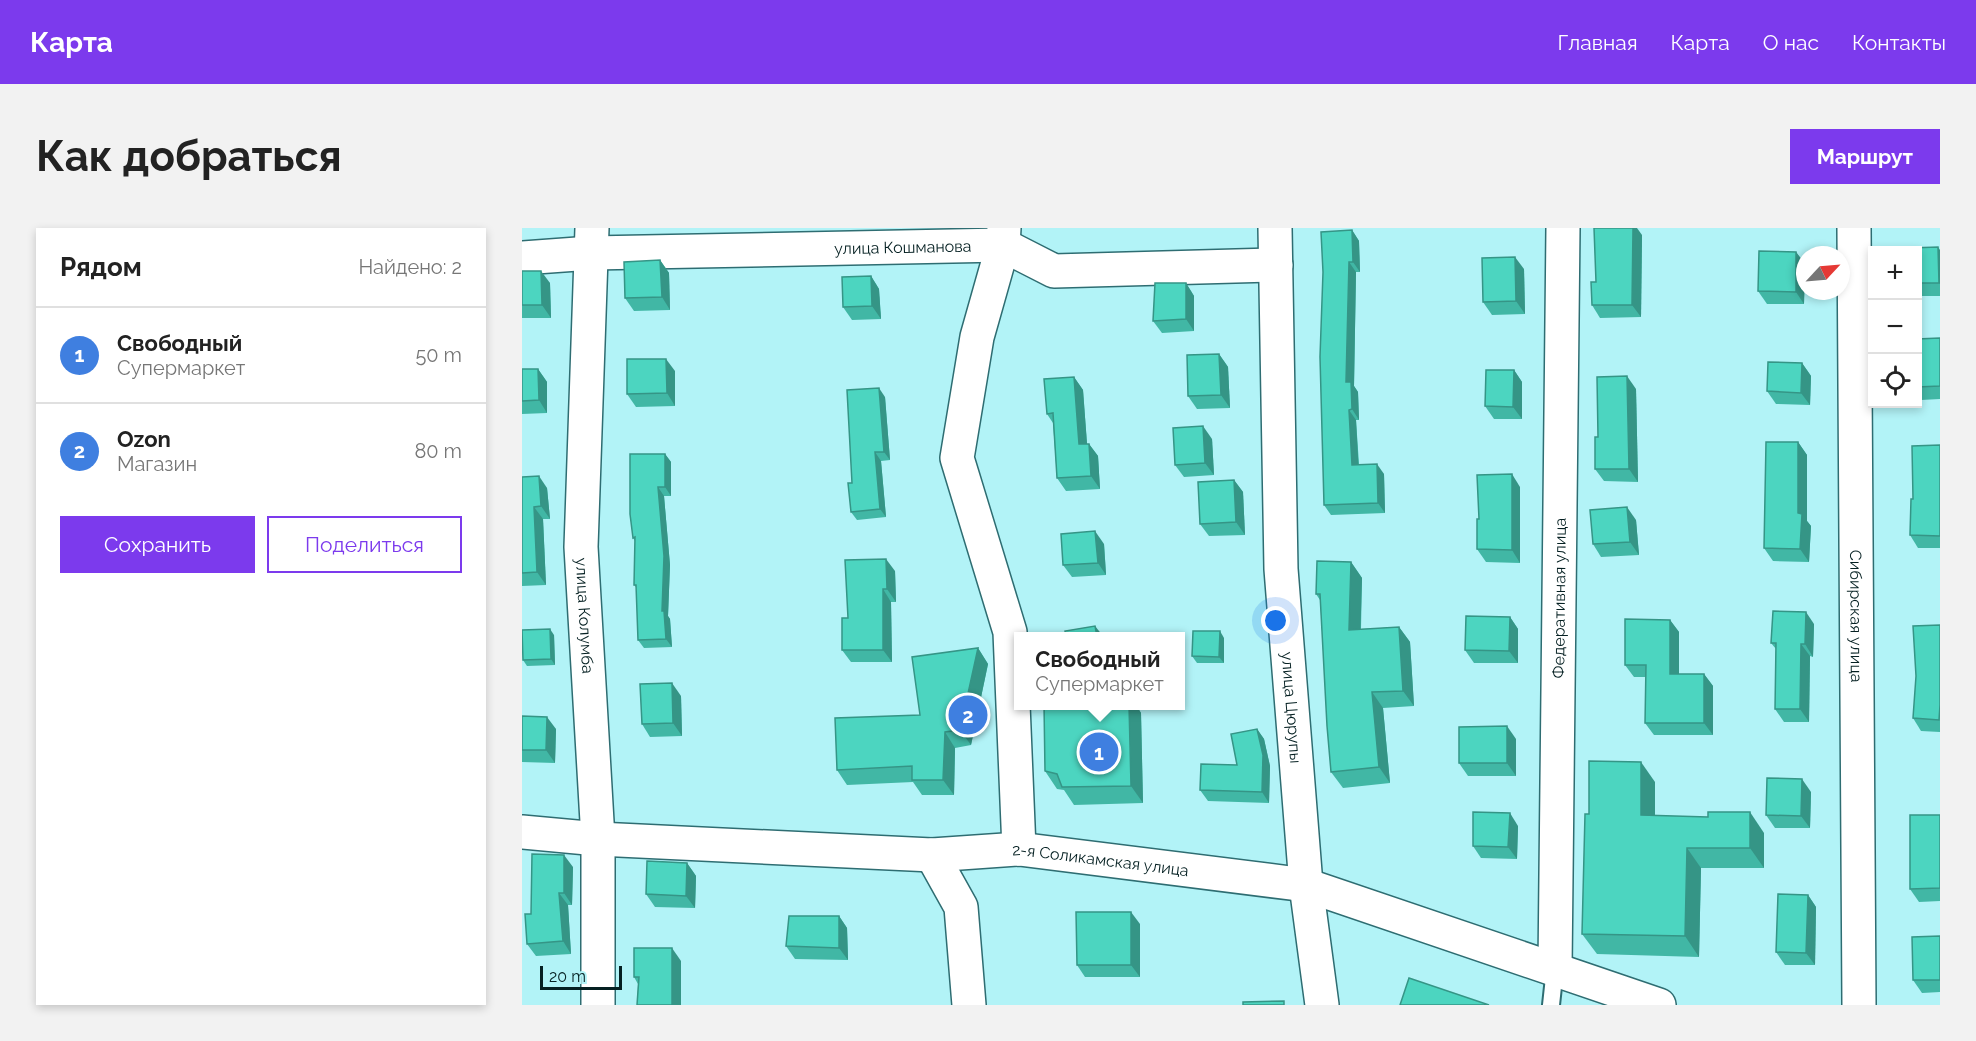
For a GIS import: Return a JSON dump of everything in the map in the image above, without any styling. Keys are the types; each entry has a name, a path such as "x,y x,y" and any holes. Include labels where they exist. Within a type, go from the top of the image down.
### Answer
{"street":[{"name":"улица Цюрупы","path":"1275,228 1281,569 1306,885 1322,1005"},
{"name":"Федеративная улица","path":"1556,968 1563,228"},
{"name":"Сибирская улица","path":"1854,228 1859,1005"},
{"name":"улица Кошманова","path":"522,258 591,241 1004,236 1054,271 1276,266"},
{"path":"1004,236 977,337 957,458 1010,632 1019,849"},
{"name":"улица Колумба","path":"591,241 581,547 598,839 598,1005"},
{"name":"2-я Соликамская улица","path":"522,832 598,839 932,855 1019,849 1306,885 1556,968 1659,1005"},
{"path":"932,855 961,907 969,1005"}],"lane":[{"path":"1551,1005 1556,968"}],"building":[{"path":"1594,228 1633,228 1632,305 1592,305 1591,282 1596,282"},
{"path":"1352,230 1353,262 1349,262 1346,382 1351,382 1352,409 1349,410 1352,465 1377,464 1378,503 1324,505 1320,357 1323,272 1321,232"},
{"path":"1938,247 1939,283 1922,283 1922,248"},
{"path":"1759,251 1796,252 1796,292 1758,291"},
{"path":"1515,257 1516,301 1483,302 1482,258"},
{"path":"660,260 662,297 625,298 624,262"},
{"path":"522,271 541,271 542,305 522,305"},
{"path":"871,276 872,306 843,307 842,277"},
{"path":"1155,283 1186,283 1186,319 1153,321"},
{"path":"1940,338 1940,386 1922,387 1922,339"},
{"path":"1219,354 1221,395 1188,396 1187,355"},
{"path":"627,359 666,359 667,393 627,394"},
{"path":"1768,362 1802,363 1801,393 1767,391"},
{"path":"522,369 538,369 539,400 522,401"},
{"path":"1486,370 1514,370 1513,407 1485,406"},
{"path":"1627,376 1629,469 1595,469 1595,437 1598,437 1597,377"},
{"path":"1074,377 1079,444 1089,444 1091,476 1057,478 1053,413 1047,414 1044,379"},
{"path":"879,388 884,452 875,452 880,509 851,512 848,483 852,483 847,390"},
{"path":"1203,426 1205,463 1175,465 1173,428"},
{"path":"1766,442 1798,442 1798,513 1802,514 1800,549 1764,548"},
{"path":"1940,445 1940,536 1910,535 1911,499 1913,499 1912,446"},
{"path":"630,454 665,454 665,487 658,487 664,556 662,611 664,611 666,639 638,640 636,585 634,585 635,537 633,538 630,514"},
{"path":"1512,474 1512,550 1477,549 1477,519 1479,519 1477,475"},
{"path":"539,476 541,506 534,507 537,572 522,573 522,477"},
{"path":"1234,480 1236,522 1200,524 1198,482"},
{"path":"1627,507 1630,542 1593,544 1590,510"},
{"path":"1095,531 1098,563 1063,565 1061,534"},
{"path":"886,559 887,589 883,589 883,650 842,650 842,618 848,618 845,560"},
{"path":"1317,561 1351,562 1349,630 1399,627 1403,691 1372,692 1379,767 1331,772 1320,594 1316,594"},
{"path":"1773,611 1806,612 1805,644 1801,644 1800,709 1775,709 1776,643 1771,643"},
{"path":"1466,616 1510,617 1509,651 1465,650"},
{"path":"1625,619 1670,620 1670,674 1704,674 1704,723 1645,723 1646,665 1625,665"},
{"path":"1940,625 1939,720 1913,718 1916,676 1913,626"},
{"path":"1095,626 1096,632 1065,632"},
{"path":"550,629 551,659 523,660 522,630"},
{"path":"1193,631 1220,631 1219,657 1192,656"},
{"path":"978,648 960,730 945,732 943,780 912,780 912,766 837,770 835,718 920,715 912,657"},
{"path":"672,683 673,723 642,724 640,684"},
{"path":"1044,710 1129,710 1131,786 1062,787 1057,774 1045,771"},
{"path":"522,716 547,717 546,750 522,750"},
{"path":"1507,726 1507,763 1459,763 1459,727"},
{"path":"1257,729 1263,755 1262,792 1200,790 1201,764 1237,765 1231,734"},
{"path":"1589,761 1641,762 1641,815 1708,817 1708,812 1750,812 1750,848 1687,848 1685,936 1582,934 1585,814 1589,814"},
{"path":"1767,778 1802,779 1801,816 1766,815"},
{"path":"1473,812 1510,813 1508,847 1473,846"},
{"path":"1910,815 1940,815 1940,888 1910,889"},
{"path":"532,854 564,855 564,893 559,893 563,941 527,944 525,914 531,914"},
{"path":"647,861 687,863 686,896 646,894"},
{"path":"1778,894 1808,895 1806,953 1776,952"},
{"path":"1076,912 1131,912 1131,965 1077,965"},
{"path":"789,916 839,916 839,948 786,946"},
{"path":"1940,936 1940,980 1913,980 1912,937"},
{"path":"634,948 672,948 672,1005 637,1005 639,977 634,977"},
{"path":"1409,978 1489,1005 1400,1005"},
{"path":"1284,1001 1284,1005 1243,1005 1243,1002"}],"place":[{"name":"Ozon","path":"968,715"},
{"name":"Свободный","path":"1099,752"}]}
